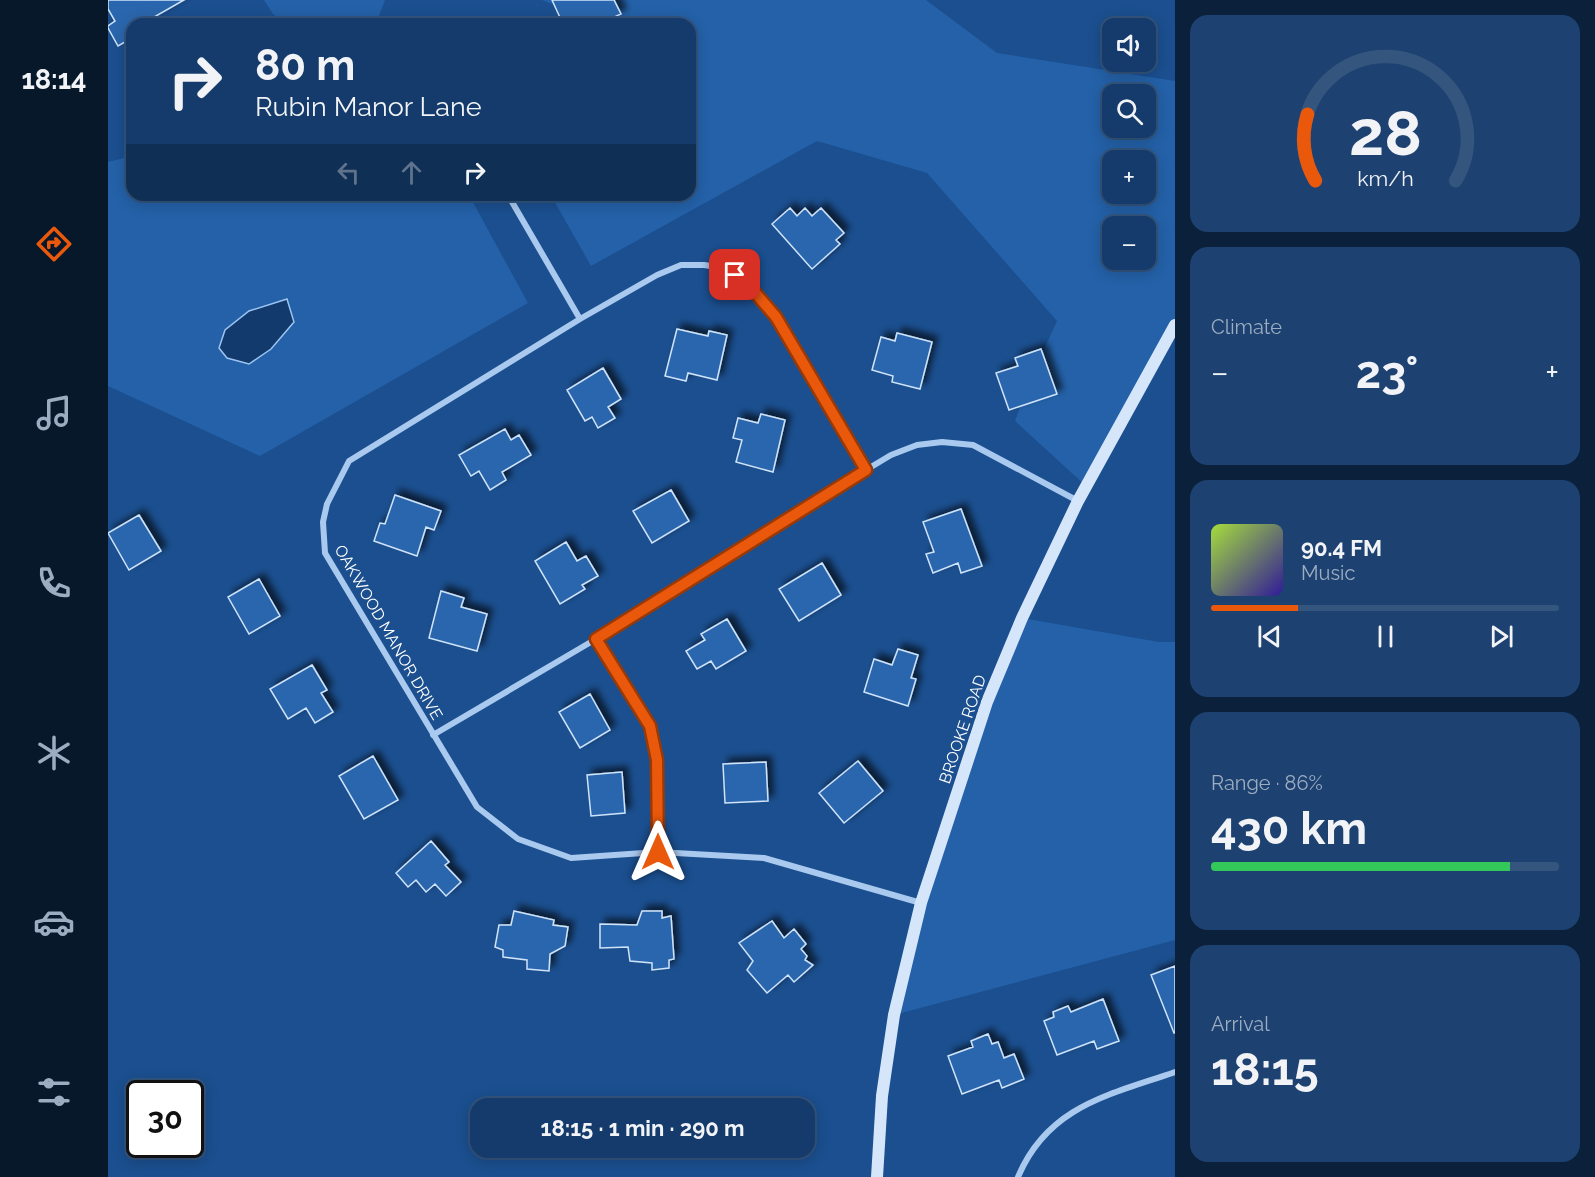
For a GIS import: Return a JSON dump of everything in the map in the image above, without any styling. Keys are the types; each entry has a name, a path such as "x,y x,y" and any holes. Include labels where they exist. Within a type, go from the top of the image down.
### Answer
{"street":[{"path":"511,201 580,319"},
{"name":"OAKWOOD MANOR DRIVE","path":"866,470 776,317 746,282 724,268 681,265 657,275 580,319 350,461 327,504 322,522 325,553 477,807 518,839 571,858 658,852 764,858 921,903"},
{"name":"BROOKE ROAD","path":"877,1177 882,1096 894,1015 921,903 987,702 1022,618 1078,501 1175,325"},
{"path":"433,735 596,639 891,455 917,445 942,442 973,445 1078,501"},
{"path":"596,639 650,726 657,760 658,852"},
{"path":"1018,1177 1039,1138 1061,1119 1107,1095 1175,1072"}],"shaded area":[{"path":"264,0 385,0 378,18 279,18 273,14"},
{"path":"542,0 926,0 997,53 1102,70 1102,72 1118,72 1175,81 1175,325 1087,487 1015,421 1033,373 1057,321 927,173 817,141 591,266 554,201 696,201 696,18 588,18"},
{"path":"126,158 126,201 472,201 528,303 260,456 108,386 108,162"},
{"path":"287,299 294,322 271,349 249,364 227,358 219,348 225,330 249,311"},
{"path":"1022,618 1159,642 1175,642 1175,940 894,1015 987,702"}],"building":[{"path":"108,0 184,0 152,18 126,18 126,41 118,46 108,28 115,21 108,9"},
{"path":"552,0 614,0 621,14 612,18 560,18"},
{"path":"790,208 797,216 805,208 812,216 821,208 844,233 836,240 840,244 812,269 772,224"},
{"path":"677,329 708,336 709,331 727,335 717,380 688,373 686,381 665,376"},
{"path":"897,333 932,342 920,389 892,382 893,376 872,370 881,337 895,341"},
{"path":"1041,349 1057,394 1009,410 996,373 1018,366 1015,358"},
{"path":"603,368 621,399 608,407 615,418 598,428 592,417 585,421 567,390"},
{"path":"761,414 785,420 773,472 736,462 742,440 733,438 738,418 758,423"},
{"path":"505,429 511,440 519,435 531,455 502,472 506,480 490,490 479,471 471,476 459,455"},
{"path":"671,490 689,521 652,543 633,511"},
{"path":"395,495 441,511 434,530 426,527 417,556 374,541 380,523 385,524"},
{"path":"961,509 982,566 961,573 958,563 933,573 926,554 934,552 923,522"},
{"path":"139,515 161,551 129,570 108,533"},
{"path":"566,542 577,561 586,556 598,576 582,585 585,589 560,604 535,561"},
{"path":"822,563 841,595 799,621 779,589"},
{"path":"259,579 280,616 249,634 228,597"},
{"path":"441,591 464,598 461,607 487,614 477,651 429,638"},
{"path":"727,619 746,651 716,669 711,661 697,669 686,651 705,640 701,634"},
{"path":"898,649 918,655 911,678 916,679 908,706 864,692 874,659 892,665"},
{"path":"312,665 327,690 321,693 333,712 315,723 306,708 288,719 270,689"},
{"path":"590,694 610,730 580,748 559,712"},
{"path":"373,756 398,800 364,819 339,776"},
{"path":"858,761 883,791 844,823 819,793"},
{"path":"766,762 768,801 725,803 723,764"},
{"path":"622,772 625,813 591,816 587,775"},
{"path":"431,841 449,862 445,865 461,882 446,896 435,884 426,892 416,880 408,887 396,873"},
{"path":"514,911 554,920 553,925 568,927 565,946 550,954 549,971 527,969 527,960 503,957 503,950 495,947 499,925 511,925"},
{"path":"642,911 662,911 662,918 671,916 674,959 669,960 669,968 652,970 652,963 630,961 628,947 600,948 600,924 637,925"},
{"path":"772,921 784,938 794,929 806,944 801,949 807,956 805,960 813,965 794,982 788,975 767,993 747,970 753,961 739,943"},
{"path":"1175,966 1175,1033 1174,1033 1151,975"},
{"path":"1103,999 1119,1041 1097,1049 1094,1041 1057,1055 1044,1021 1054,1017 1053,1012 1068,1006 1071,1012"},
{"path":"988,1034 992,1044 998,1042 1004,1058 1014,1054 1024,1079 1002,1088 999,1080 962,1094 948,1056 973,1047 971,1041"}],"route":[{"path":"658,852 657,760 650,726 596,639 866,470 776,317 746,282 735,275"}]}
